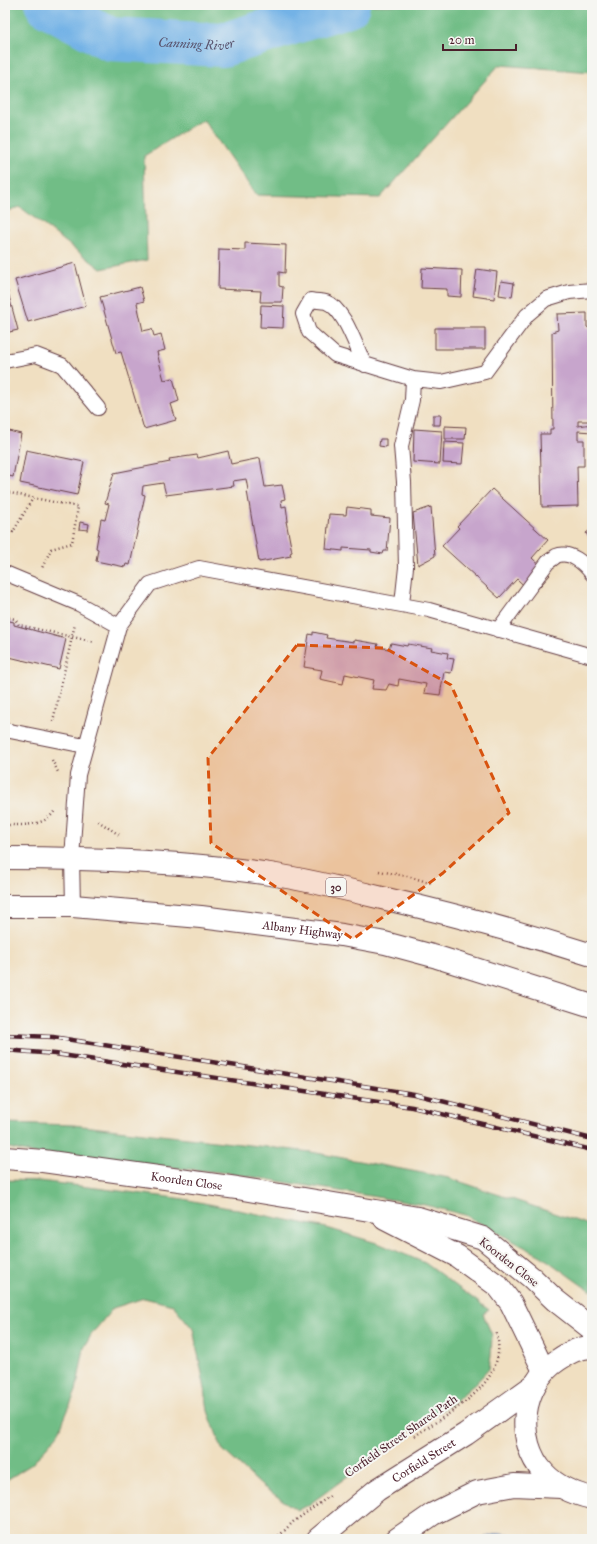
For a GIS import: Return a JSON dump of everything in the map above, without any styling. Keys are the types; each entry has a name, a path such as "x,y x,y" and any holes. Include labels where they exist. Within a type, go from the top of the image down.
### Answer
{"main road":[{"name":"30","path":"5,858 72,858 147,861 271,874 335,886 513,930 592,956"},
{"name":"Albany Highway","path":"5,906 73,906 201,917 342,935 437,957 592,1006"},
{"name":"Koorden Close","path":"5,1158 44,1161 237,1188 418,1218 483,1238 532,1278 555,1300 592,1329"},
{"name":"Koorden Close","path":"368,1210 457,1256 498,1286 511,1303 539,1379"},
{"name":"Corfield Street","path":"318,1539 377,1490 466,1434 539,1379 550,1365 568,1353 592,1347"},
{"path":"539,1379 526,1408 525,1431 531,1453 544,1473 561,1487 576,1495 592,1498"},
{"path":"397,1539 433,1514 477,1492 514,1485 561,1487"}],"lane":[{"path":"365,365 350,331 339,312 327,302 311,300 303,314 309,332 335,355 365,365 413,379 441,382 485,372 527,315 546,299 569,292 592,290"},
{"path":"5,361 36,356 62,365 98,408"},
{"path":"402,604 406,567 404,482 401,446 412,400 413,379"},
{"path":"498,630 548,562 557,556 570,556 586,565 592,574"},
{"path":"73,906 72,858 78,775 119,626 150,584 199,568 429,610 592,656"},
{"path":"5,573 79,604 119,626"},
{"path":"5,730 85,746"}],"path":[{"path":"5,492 78,507 72,543 51,549 38,575"},
{"path":"5,528 13,532 33,498"},
{"path":"53,720 79,604"},
{"path":"5,617 15,619 19,625 113,646"},
{"path":"5,825 27,825 43,821 54,812"},
{"name":"Corfield Street Shared Path","path":"410,1440 465,1403 491,1375 499,1357 496,1329"},
{"path":"276,1539 293,1522 335,1492"}],"highlighted area":[{"path":"297,645 385,648 451,685 509,813 443,873 353,939 211,843 208,758"}],"green space":[{"path":"5,5 592,5 592,72 499,65 380,198 256,195 203,119 144,156 147,260 101,269 20,207 5,212"},
{"path":"5,1123 73,1125 311,1152 449,1178 592,1226 592,1291 541,1256 465,1215 425,1205 229,1173 40,1155 5,1147"},
{"path":"5,1180 40,1181 184,1199 327,1228 380,1244 425,1263 489,1310 483,1314 492,1335 489,1369 477,1382 454,1402 412,1429 307,1506 297,1510 262,1486 222,1449 208,1411 193,1329 173,1305 144,1298 113,1308 91,1335 84,1348 76,1391 58,1434 32,1464 5,1481"}],"water":[{"path":"501,1533 515,1535 528,1539 479,1539"}],"building":[{"path":"245,243 286,245 285,273 279,272 279,286 283,287 282,302 260,302 261,291 218,289 219,249 245,250"},
{"path":"75,263 86,306 28,322 15,280"},
{"path":"422,268 462,270 461,297 447,296 447,289 421,288"},
{"path":"477,269 497,272 494,299 473,296"},
{"path":"501,281 514,283 512,297 499,295"},
{"path":"140,287 144,301 137,303 143,331 152,329 154,336 161,334 165,350 157,352 164,380 173,378 179,401 171,404 176,420 144,429 121,352 116,353 100,297"},
{"path":"7,289 18,330 5,333 5,290"},
{"path":"261,305 284,306 283,328 260,327"},
{"path":"587,313 587,327 592,330 592,421 578,421 578,426 592,424 592,432 578,431 578,440 584,440 584,466 577,466 578,506 542,507 540,434 550,434 550,429 553,429 552,332 558,330 557,314"},
{"path":"435,328 485,328 485,349 435,349"},
{"path":"433,415 441,415 440,425 433,425"},
{"path":"445,426 466,427 465,439 445,439"},
{"path":"414,429 442,431 440,464 413,462"},
{"path":"5,430 21,434 13,477 5,475"},
{"path":"380,439 386,439 386,447 379,446"},
{"path":"444,442 464,443 462,464 443,463"},
{"path":"26,450 84,462 77,495 20,483"},
{"path":"228,451 231,464 260,458 265,487 282,485 285,499 281,500 282,507 286,506 288,521 286,521 292,552 290,553 291,556 259,562 246,479 233,481 234,486 166,495 163,483 143,486 142,494 145,495 130,565 126,564 125,567 96,561 98,549 96,548 101,519 105,520 109,504 105,503 114,473 170,462 169,459 197,455 198,458"},
{"path":"492,489 548,540 532,558 550,575 533,594 517,579 499,598 442,546 459,528 457,526"},
{"path":"347,507 371,510 371,516 390,518 387,551 384,551 383,554 371,552 371,550 343,548 343,551 326,549 329,514 346,515"},
{"path":"431,507 435,556 418,565 413,513"},
{"path":"80,522 89,524 88,530 79,529"},
{"path":"592,529 592,542 586,533"},
{"path":"5,620 14,622 14,625 66,639 59,669 5,656 7,650 5,650"},
{"path":"313,632 327,635 326,638 354,642 354,640 378,644 377,647 389,649 391,643 432,648 431,650 448,653 447,658 454,659 451,673 444,672 440,695 424,693 426,684 399,679 398,686 389,684 386,690 372,689 374,680 345,674 343,684 320,679 322,670 304,667 309,634 313,635"}],"waterway":[{"name":"Canning River","path":"47,5 110,39 223,45 348,5"}],"railway":[{"path":"5,1035 53,1037 414,1094 592,1139"},
{"path":"5,1050 55,1054 412,1107 592,1150"}]}
